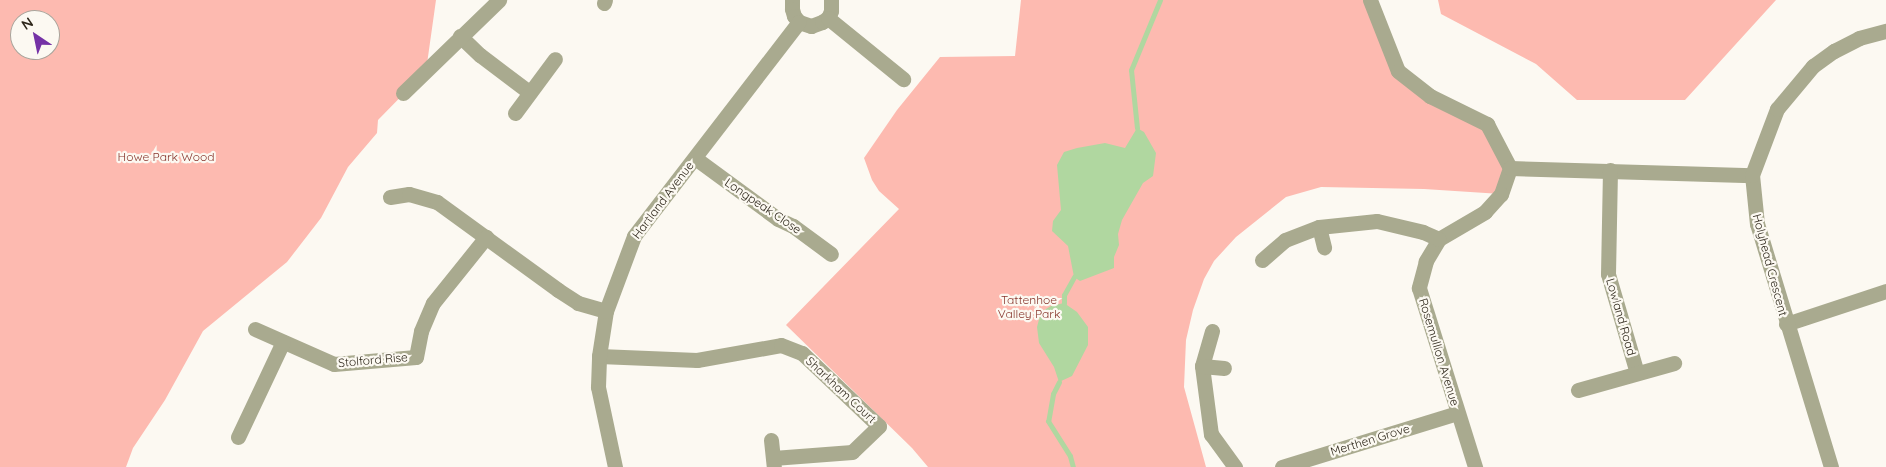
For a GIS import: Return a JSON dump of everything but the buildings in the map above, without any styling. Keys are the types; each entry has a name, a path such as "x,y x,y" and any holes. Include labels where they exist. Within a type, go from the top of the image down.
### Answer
{"street":[{"path":"403,93 499,0"},
{"path":"792,0 792,9 799,22 816,25 828,18 831,12 831,0"},
{"path":"1370,0 1398,71 1430,96 1487,124 1510,168 1752,175"},
{"path":"828,18 903,79"},
{"name":"Hartland Avenue","path":"615,467 598,387 599,356 606,311 634,236 799,22"},
{"name":"Holyhead Crescent","path":"1831,467 1757,224 1752,175 1777,109 1813,66 1834,51 1859,38 1886,31"},
{"path":"460,36 480,55 529,92"},
{"path":"515,113 555,59"},
{"name":"Longpeak Close","path":"695,158 778,219 793,226 831,254"},
{"name":"Rosemullion Avenue","path":"1475,467 1419,288 1426,261 1439,240 1485,212 1501,194 1510,168"},
{"name":"Lowland Road","path":"1610,170 1608,274 1637,373"},
{"path":"390,196 409,194 437,202 578,303 606,311"},
{"path":"1262,260 1285,240 1319,227 1377,221 1423,232 1439,240"},
{"path":"1319,227 1324,247"},
{"name":"Stolford Rise","path":"255,330 334,364 416,357 421,331 433,303 486,237"},
{"path":"1786,324 1886,291"},
{"path":"1212,331 1202,366 1211,434 1235,467"},
{"path":"238,437 283,342"},
{"name":"Sharkham Court","path":"599,356 697,360 781,345 802,353 879,426 852,452 774,462 771,440"},
{"path":"1578,390 1674,363"},
{"path":"1202,366 1224,368"},
{"name":"Merthen Grove","path":"1282,467 1458,413"}],"green space":[{"name":"Howe Park Wood","path":"0,0 436,0 426,71 378,120 377,133 348,167 321,218 287,262 203,331 165,400 133,448 126,467 0,467"},
{"name":"Tattenhoe Valley Park","path":"1021,0 1370,0 1398,71 1487,124 1510,168 1501,194 1424,189 1321,187 1286,197 1236,237 1214,261 1204,279 1193,310 1186,340 1184,387 1206,467 928,467 912,448 786,325 899,209 879,191 872,180 864,158 897,110 940,57 1015,56"},
{"path":"1438,0 1776,0 1685,100 1577,100 1536,64 1441,14"}],"shaded area":[{"path":"1137,128 1144,132 1156,153 1153,176 1143,183 1122,220 1118,234 1119,245 1114,257 1114,268 1080,281 1074,277 1068,246 1052,231 1053,221 1061,210 1057,165 1064,152 1077,148 1105,143 1125,148"},
{"path":"1064,303 1077,312 1088,327 1088,345 1072,376 1059,382 1054,367 1039,343 1037,327 1041,312 1051,306"}],"waterway":[{"path":"1137,128 1131,70 1160,0"},
{"path":"1064,303 1064,295 1074,277"},
{"path":"1059,382 1053,394 1048,421 1070,456 1073,467"}]}
